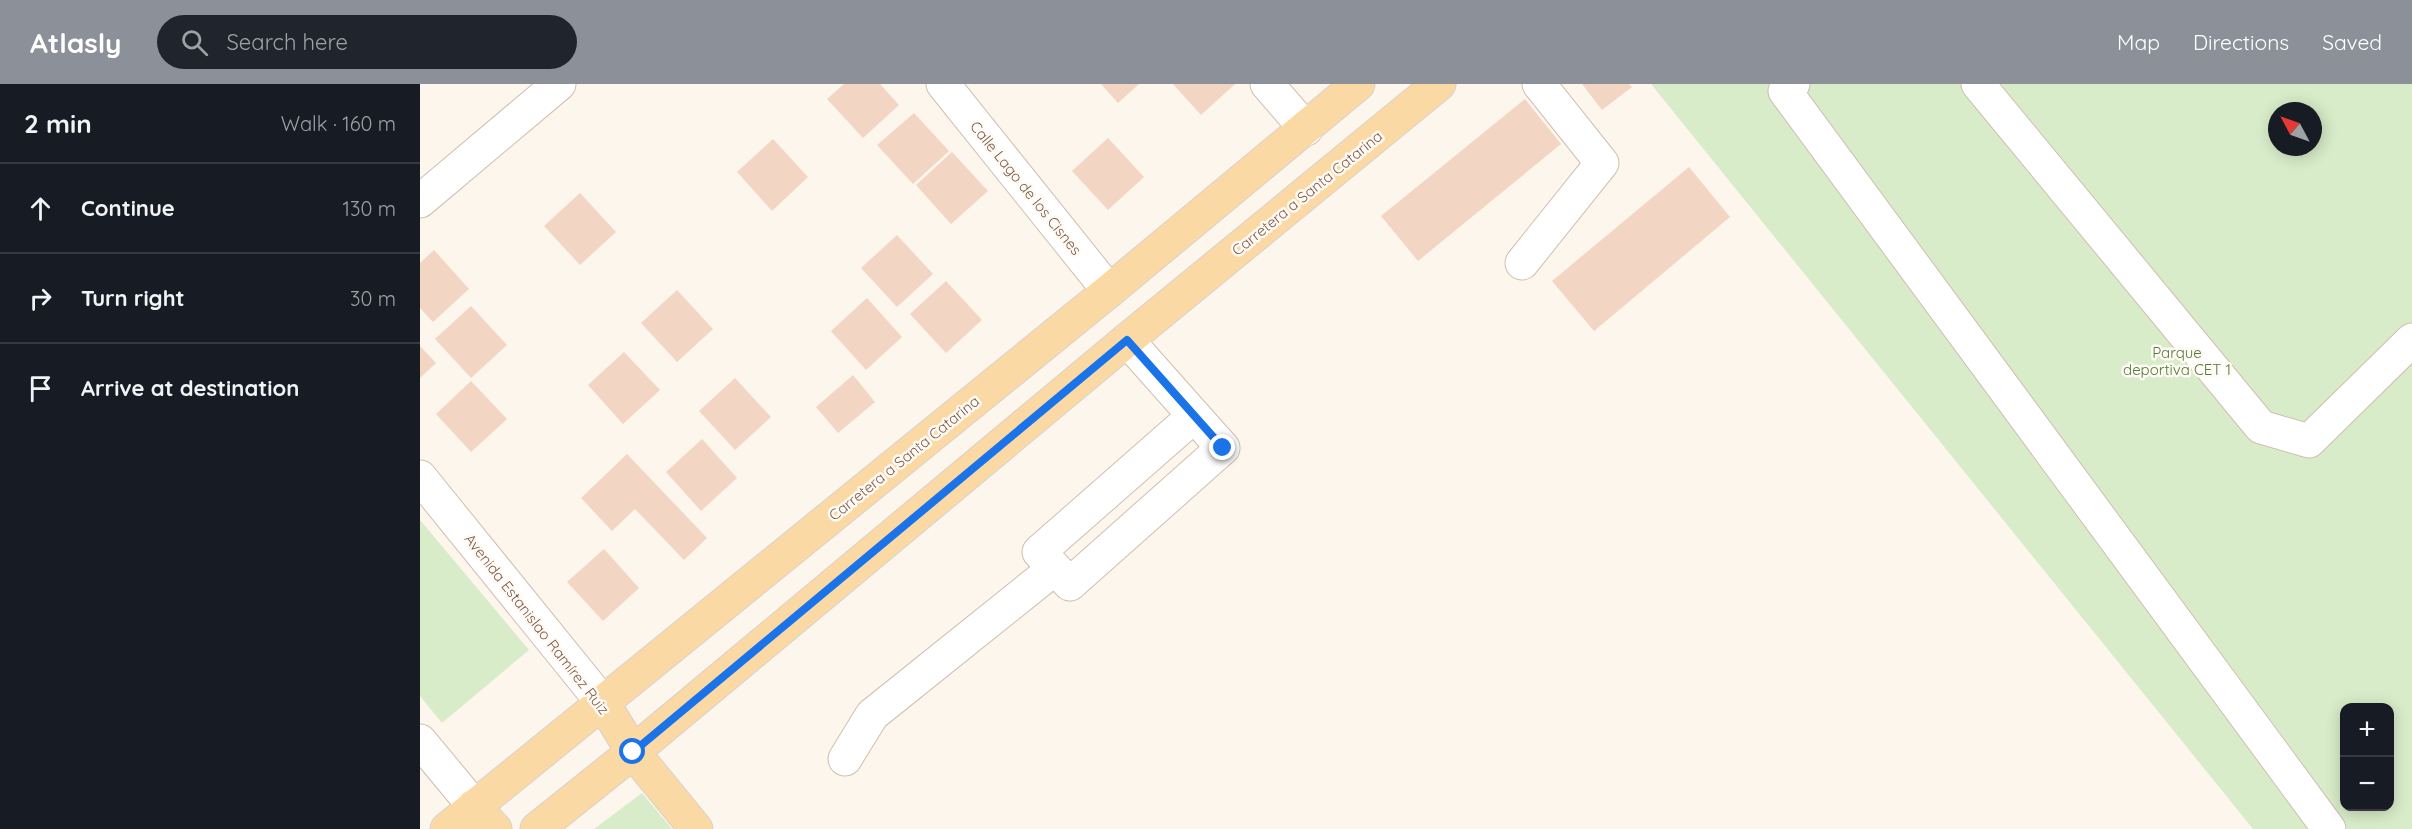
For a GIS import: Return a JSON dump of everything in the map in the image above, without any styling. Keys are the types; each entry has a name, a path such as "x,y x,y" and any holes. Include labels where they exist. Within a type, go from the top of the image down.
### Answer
{"main road":[{"name":"Carretera a Santa Catarina","path":"447,829 484,818 603,703 1110,291 1358,84"},
{"name":"Carretera a Santa Catarina","path":"537,829 1439,84"},
{"name":"Avenida Estanislao Ramírez Ruiz","path":"603,703 633,752 696,829"}],"street":[{"path":"420,201 559,84"},
{"name":"Calle Lago de los Cisnes","path":"943,84 1110,291"},
{"path":"1267,84 1306,129"},
{"path":"1522,263 1602,163 1539,84"},
{"path":"1793,84 1785,91 2329,829"},
{"path":"1978,84 2261,427 2309,441 2412,340"},
{"path":"1127,340 1223,448 1070,584 1039,552 1194,416"},
{"name":"Avenida Estanislao Ramírez Ruiz","path":"420,477 603,703"},
{"path":"845,759 872,716 1054,569"},
{"path":"420,741 484,818"}],"green space":[{"name":"Parque deportiva CET 1","path":"1651,84 2412,84 2412,829 2253,829"},
{"path":"420,520 529,650 442,723 420,696"},
{"path":"642,793 672,829 594,829"}],"building":[{"path":"844,84 880,84 899,105 863,138 827,99"},
{"path":"1101,84 1139,84 1118,103"},
{"path":"1173,84 1235,84 1201,115"},
{"path":"1582,84 1629,84 1632,87 1602,110"},
{"path":"1525,99 1561,144 1418,261 1381,216"},
{"path":"914,113 949,151 913,184 877,145"},
{"path":"1108,138 1144,177 1108,210 1072,171"},
{"path":"773,139 808,177 772,211 737,172"},
{"path":"952,152 988,191 951,224 916,185"},
{"path":"1689,167 1730,217 1594,331 1552,281"},
{"path":"580,193 616,232 580,265 544,226"},
{"path":"897,235 933,274 897,307 861,268"},
{"path":"434,250 469,289 433,322 420,308 420,263"},
{"path":"946,281 982,320 946,353 910,314"},
{"path":"677,290 713,329 677,362 641,323"},
{"path":"867,298 902,337 866,370 831,331"},
{"path":"471,306 507,345 471,378 435,339"},
{"path":"420,346 436,363 420,378"},
{"path":"624,352 660,390 623,424 588,385"},
{"path":"853,375 875,402 838,433 816,407"},
{"path":"735,378 771,417 735,450 699,411"},
{"path":"471,381 507,419 471,452 436,414"},
{"path":"702,439 737,478 701,511 666,472"},
{"path":"627,454 707,538 684,560 635,509 612,531 581,498"},
{"path":"604,549 639,588 603,621 567,582"}],"route":[{"path":"633,752 1127,340 1223,448"}]}
